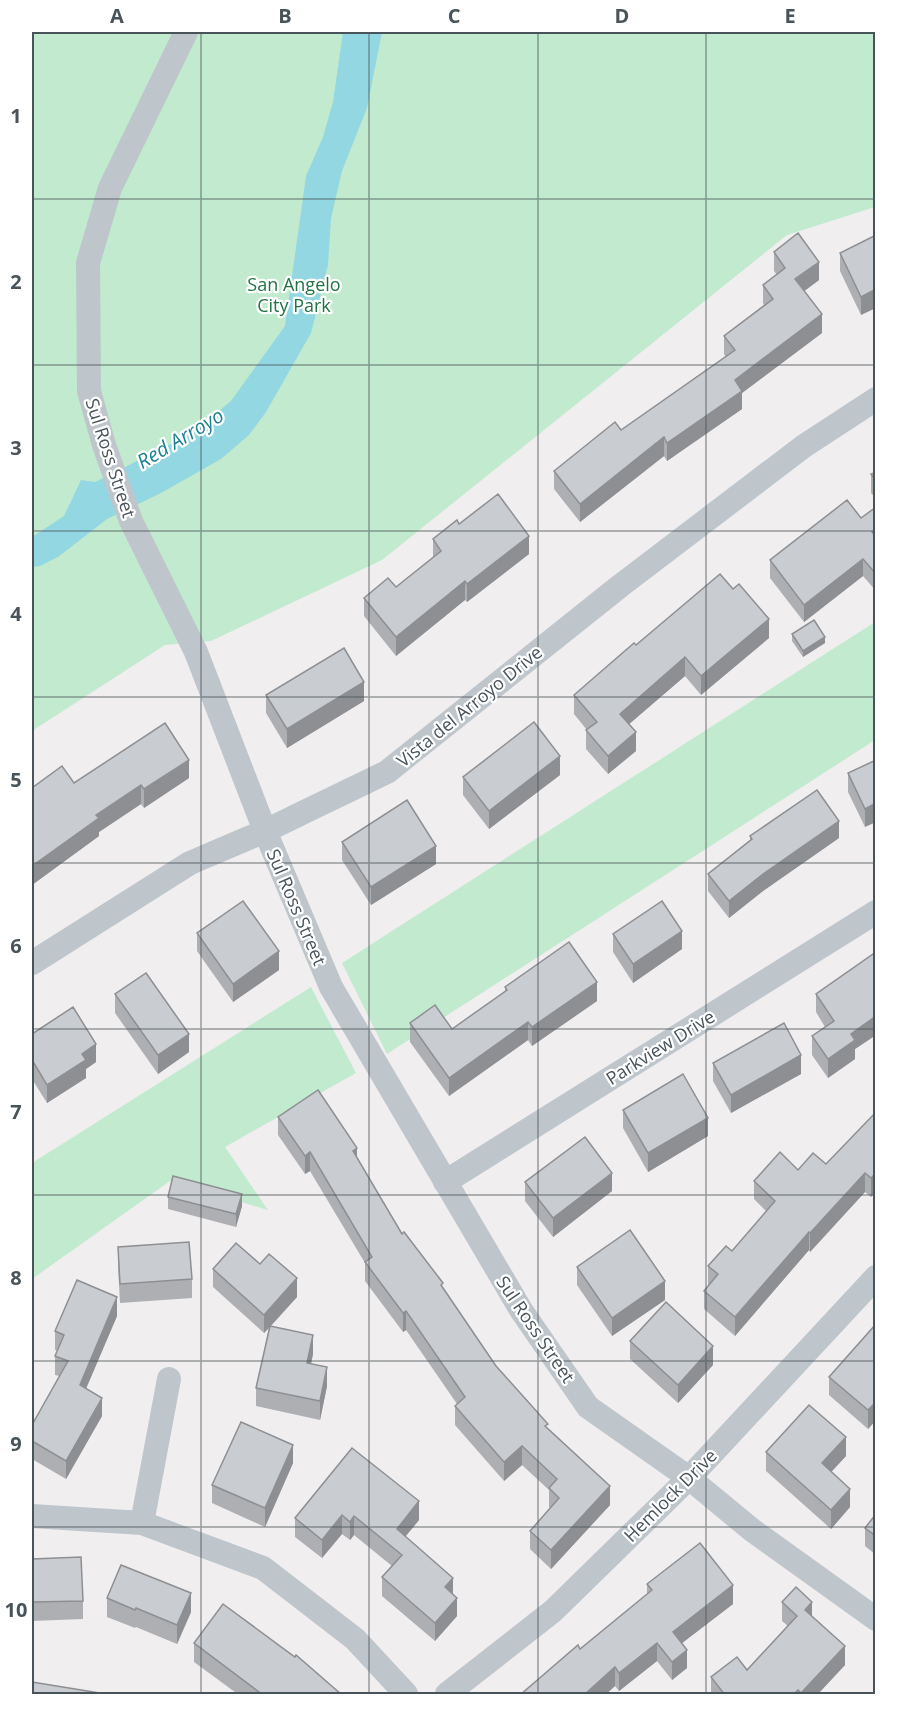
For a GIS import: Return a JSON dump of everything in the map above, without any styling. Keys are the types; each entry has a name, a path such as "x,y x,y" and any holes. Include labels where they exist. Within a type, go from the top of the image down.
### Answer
{"street":[{"name":"Sul Ross Street","path":"186,32 110,188 88,263 89,391 104,445 131,521 196,652 265,831 331,987 521,1310 588,1407 689,1478 752,1530 876,1619"},
{"name":"Vista del Arroyo Drive","path":"32,963 190,863 265,831 387,772 629,579 804,446 876,399"},
{"name":"Parkview Drive","path":"445,1182 876,912"},
{"name":"Hemlock Drive","path":"447,1695 554,1611 689,1478 876,1278"},
{"path":"142,1523 169,1379"},
{"path":"32,1516 142,1523 263,1568 355,1639 406,1695"}],"green space":[{"name":"San Angelo City Park","path":"32,32 875,32 875,207 787,235 382,560 211,641 165,645 32,731"},
{"path":"875,622 875,740 387,1054 342,963"},
{"path":"311,987 356,1073 225,1147 268,1210 170,1181 32,1279 32,1163"}],"water":[{"path":"343,32 382,32 367,108 342,171 331,218 328,265 311,333 266,412 249,435 221,459 161,493 107,519 58,557 40,566 32,567 32,537 64,516 81,480 95,482 191,434 231,401 285,326 306,176 323,137 333,102"}],"building":[{"path":"798,233 819,262 795,279 822,314 735,380 742,391 667,443 664,437 580,504 554,471 615,422 621,430 735,350 724,336 773,299 763,285 785,268 774,252"},
{"path":"876,235 876,289 861,297 840,253"},
{"path":"498,494 529,536 467,584 465,581 396,637 364,598 388,578 396,587 441,551 433,539 457,520 459,524"},
{"path":"847,500 861,518 876,507 876,529 872,532 876,537 876,574 863,559 804,605 770,560"},
{"path":"720,574 733,589 739,584 769,619 701,676 685,657 620,714 636,732 608,756 586,730 597,722 574,695"},
{"path":"814,620 825,637 803,651 792,634"},
{"path":"344,648 364,682 287,729 266,695"},
{"path":"534,722 560,756 489,811 463,777"},
{"path":"165,723 189,760 144,789 141,785 96,815 99,818 32,866 32,788 62,766 74,783"},
{"path":"876,760 876,803 865,809 848,773"},
{"path":"817,790 839,821 763,874 729,901 708,874 752,839 750,836"},
{"path":"407,800 436,846 371,887 342,842"},
{"path":"243,901 279,951 233,984 197,933"},
{"path":"662,901 682,931 633,964 613,934"},
{"path":"569,942 597,982 532,1027 528,1022 449,1078 410,1023 435,1005 452,1029 507,990 505,987"},
{"path":"876,952 876,1016 851,1034 855,1040 828,1059 812,1036 834,1021 816,994"},
{"path":"146,973 189,1034 158,1055 115,994"},
{"path":"73,1007 96,1044 82,1054 86,1060 47,1085 32,1060 32,1034"},
{"path":"784,1023 801,1055 731,1095 713,1063"},
{"path":"683,1074 708,1118 648,1153 623,1110"},
{"path":"318,1090 357,1148 353,1151 402,1234 404,1232 443,1283 441,1285 496,1366 548,1424 545,1426 610,1486 551,1550 530,1531 559,1498 549,1488 557,1479 522,1446 504,1462 455,1406 465,1397 406,1311 403,1313 365,1262 372,1257 310,1152 305,1156 278,1117"},
{"path":"876,1112 876,1173 871,1178 865,1173 809,1232 735,1317 704,1291 718,1274 708,1266 726,1246 732,1251 775,1201 754,1181 780,1152 798,1170 813,1153 826,1164"},
{"path":"585,1137 612,1173 553,1218 525,1182"},
{"path":"173,1176 242,1194 236,1214 168,1197"},
{"path":"630,1230 665,1281 612,1318 577,1267"},
{"path":"189,1242 192,1279 120,1284 118,1247"},
{"path":"236,1243 260,1264 269,1254 297,1278 264,1315 213,1269"},
{"path":"77,1280 117,1297 80,1385 102,1398 66,1461 32,1441 32,1425 68,1361 55,1356 64,1335 55,1331"},
{"path":"666,1302 713,1346 678,1385 630,1341"},
{"path":"876,1324 876,1402 868,1410 829,1377"},
{"path":"270,1326 313,1335 307,1363 327,1367 320,1401 256,1388"},
{"path":"809,1405 846,1437 822,1463 850,1489 831,1510 766,1452"},
{"path":"241,1422 293,1445 265,1508 212,1485"},
{"path":"352,1448 419,1501 397,1529 453,1578 445,1587 457,1598 435,1623 382,1577 402,1555 354,1516 350,1522 342,1515 322,1540 295,1518"},
{"path":"876,1514 876,1536 865,1528"},
{"path":"700,1543 733,1585 673,1632 687,1650 672,1662 657,1643 619,1673 615,1667 584,1695 520,1695 578,1645 580,1649 652,1590 647,1584"},
{"path":"81,1557 83,1601 32,1602 32,1559"},
{"path":"121,1565 191,1593 177,1625 107,1598"},
{"path":"796,1587 812,1602 805,1610 845,1646 801,1693 798,1690 793,1695 725,1695 711,1677 737,1657 747,1670 797,1616 782,1602"},
{"path":"223,1604 295,1657 296,1655 342,1695 263,1695 194,1643"},
{"path":"32,1682 112,1695 32,1695"}],"water label":[{"name":"Red Arroyo","path":"180,438"}]}
